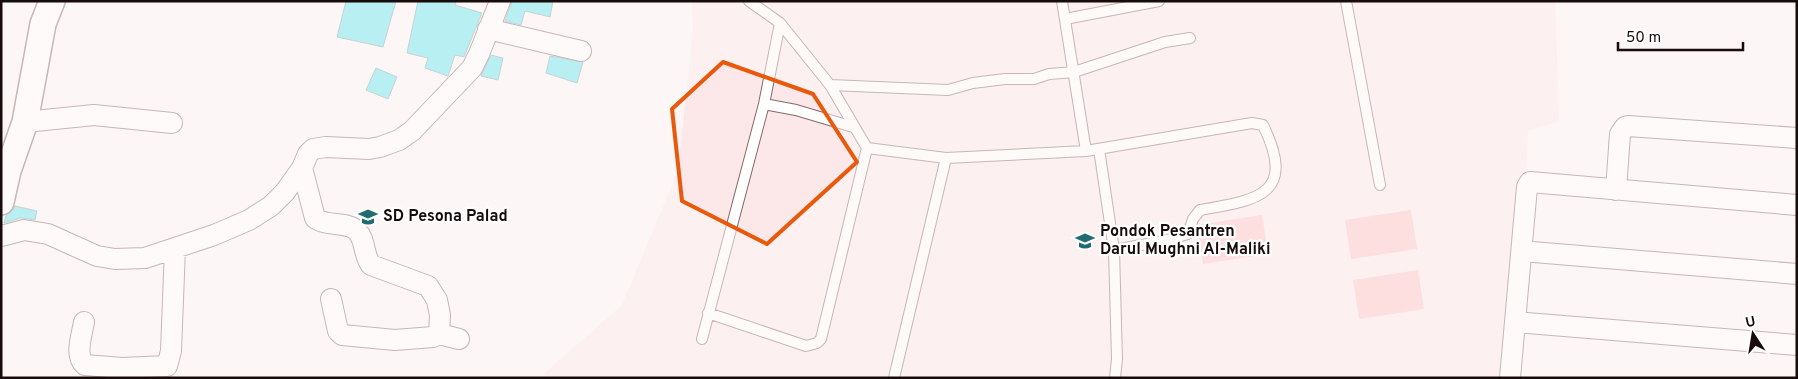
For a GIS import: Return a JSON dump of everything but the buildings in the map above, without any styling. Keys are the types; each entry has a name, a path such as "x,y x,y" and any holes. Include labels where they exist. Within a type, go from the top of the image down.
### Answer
{"street":[{"path":"1,202 8,171 25,122 44,24 52,1"},
{"path":"1,236 24,230 48,234 97,256 115,259 145,258 214,235 249,220 271,206 285,192 302,168 308,154 314,149 326,147 369,149 380,147 399,140 412,131 472,68 480,54 500,1"},
{"path":"488,29 582,51"},
{"path":"25,122 94,115 172,123"},
{"path":"1616,190 1620,134 1628,126 1797,138"},
{"path":"302,168 315,218 322,223 357,230 371,265 428,286 437,300 440,316 439,334"},
{"path":"1510,378 1527,187 1530,182 1797,205"},
{"path":"84,322 79,354 81,361 85,364 122,368 167,366 171,352 175,248"},
{"path":"1522,250 1797,274"},
{"path":"331,299 338,331 342,335 395,340 433,337 439,334 459,339"},
{"path":"1515,322 1797,345"}],"lane":[{"path":"708,313 806,346 817,343 821,339 866,148 830,85 780,23 748,1"},
{"path":"1062,1 1086,151"},
{"path":"1065,19 1159,1"},
{"path":"1346,1 1380,185"},
{"path":"702,339 764,104 780,23"},
{"path":"830,85 948,90 1005,79 1034,79 1049,74 1074,72 1164,42 1190,38"},
{"path":"764,104 796,110 854,127"},
{"path":"866,148 946,158 1086,151 1252,123 1263,125 1271,143 1276,167 1272,184 1264,193 1242,203 1200,210 1193,219 1188,234 1163,241 1114,250"},
{"path":"1099,149 1114,250 1117,359 1115,378"},
{"path":"894,378 946,158"}],"highlighted area":[{"path":"723,62 813,94 857,162 767,244 682,201 672,109"}],"shaded area":[{"name":"Pondok Pesantren Darul Mughni Al-Maliki","path":"692,1 1555,1 1559,121 1528,131 1526,177 1507,378 552,378 544,374 622,305 678,171 693,30"},
{"path":"1411,210 1417,249 1351,259 1345,220"},
{"path":"1262,215 1268,254 1203,264 1197,225"},
{"path":"1418,270 1424,309 1359,319 1353,280"}],"place":[{"name":"SD Pesona Palad","path":"368,217"},
{"name":"Pondok Pesantren Darul Mughni Al-Maliki","path":"1085,241"}]}
